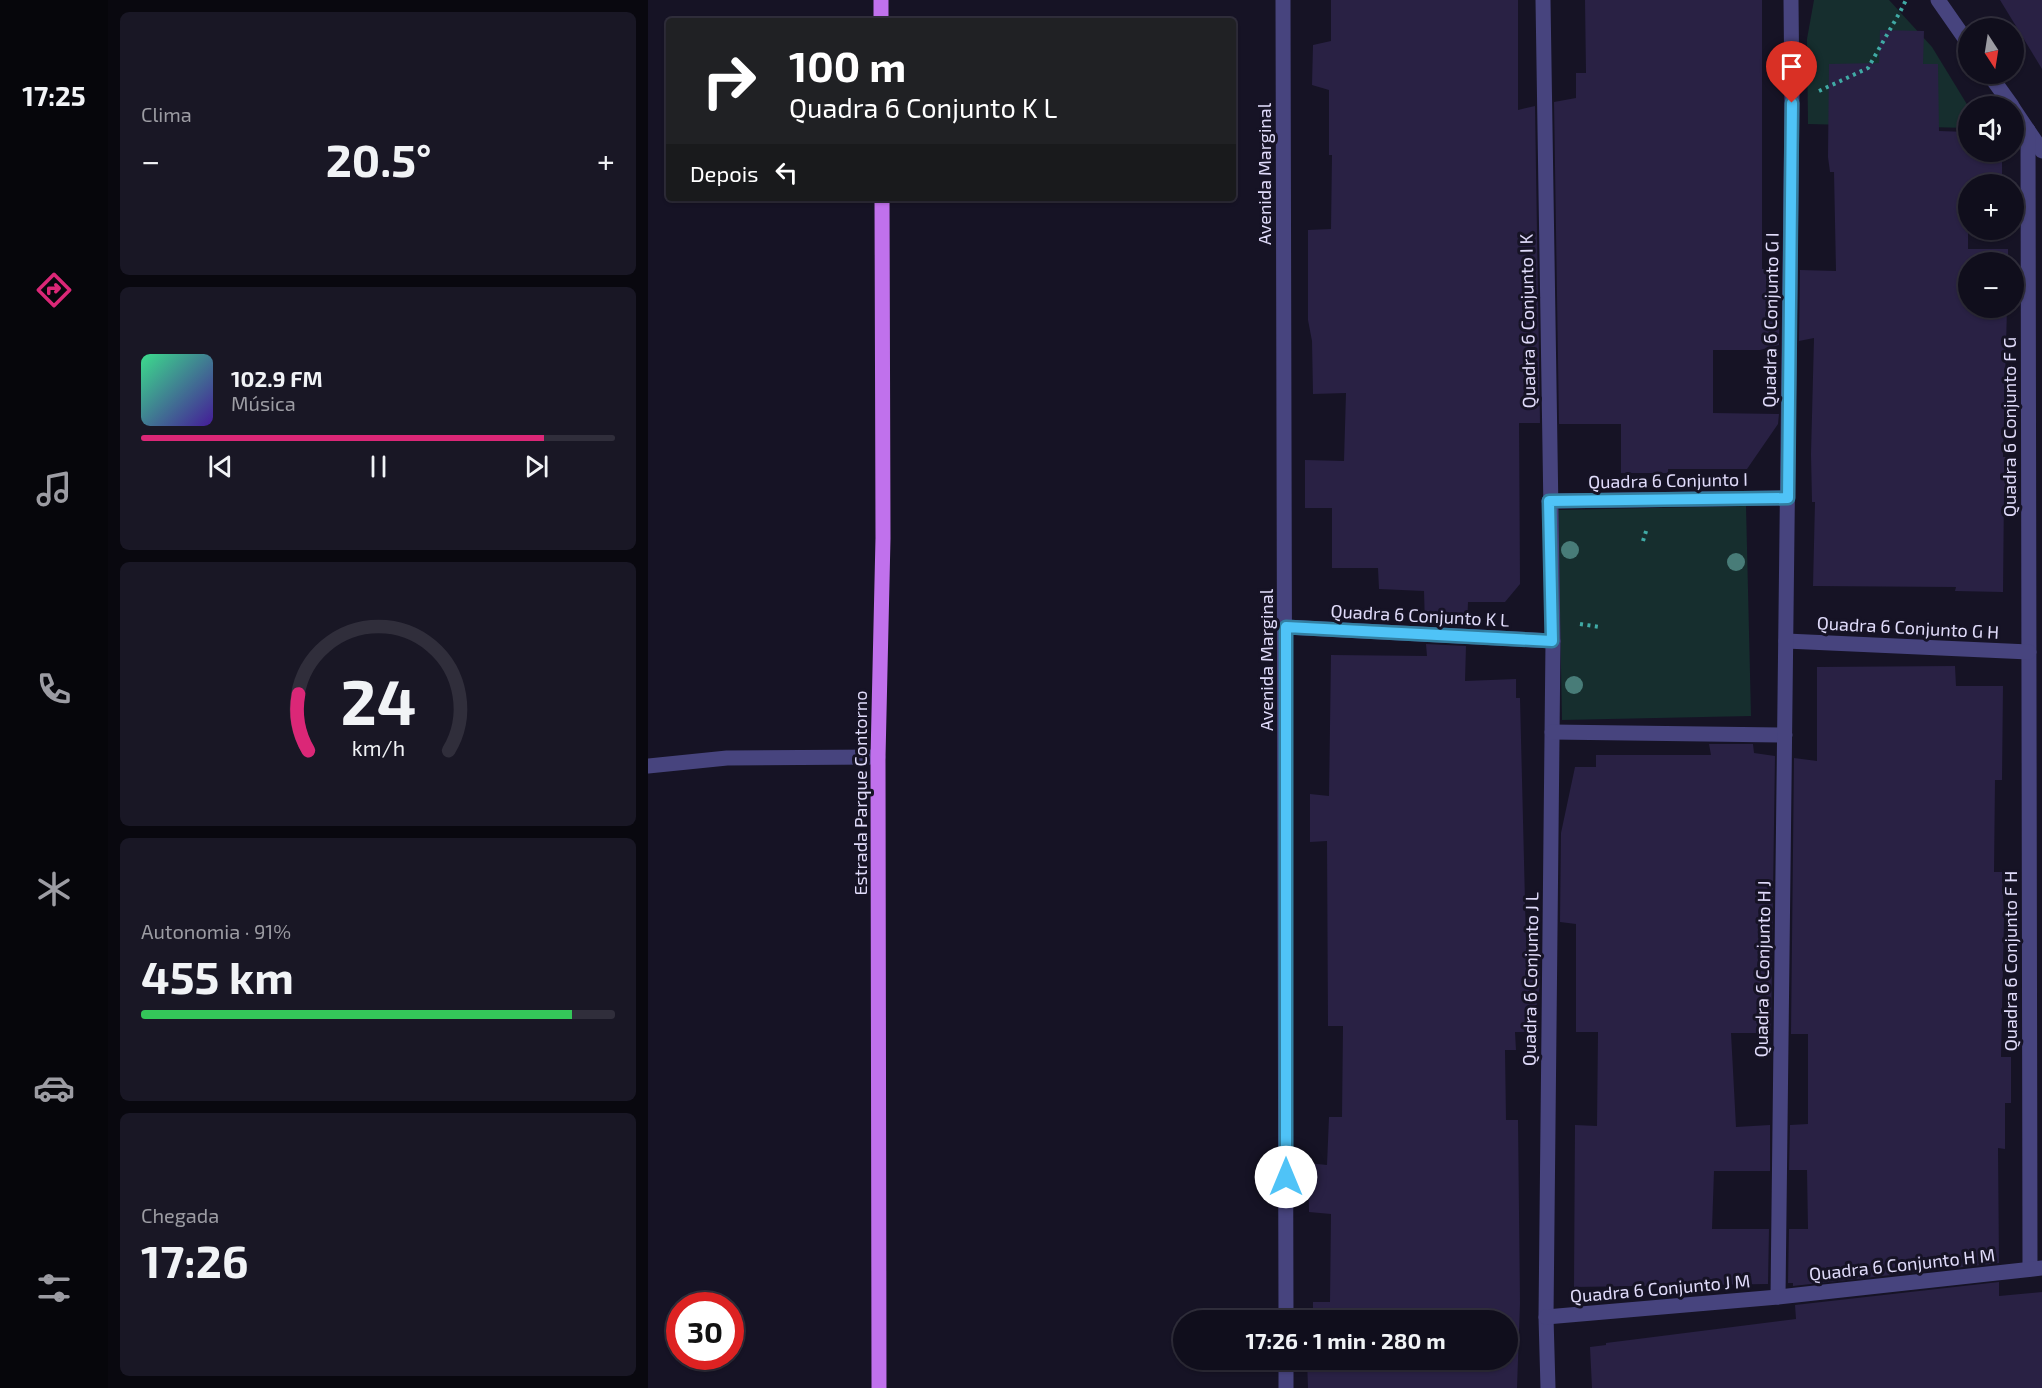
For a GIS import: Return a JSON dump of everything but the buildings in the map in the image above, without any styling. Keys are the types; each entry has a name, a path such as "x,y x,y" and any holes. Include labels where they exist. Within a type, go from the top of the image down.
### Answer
{"main road":[{"path":"881,0 881,18"},
{"name":"Estrada Parque Contorno","path":"879,1388 878,757 883,538 882,201"}],"street":[{"name":"Avenida Marginal","path":"1283,0 1286,1310"},
{"name":"Quadra 6 Conjunto I K","path":"1542,0 1552,641"},
{"name":"Quadra 6 Conjunto G I","path":"1786,641 1792,103 1791,0"},
{"path":"1938,0 1958,29"},
{"path":"2024,124 2042,151"},
{"name":"Quadra 6 Conjunto F G","path":"2028,130 2029,652"},
{"name":"Quadra 6 Conjunto I","path":"1549,501 1788,498"},
{"name":"Quadra 6 Conjunto K L","path":"1286,627 1552,641"},
{"name":"Quadra 6 Conjunto J L","path":"1548,1388 1546,1317 1552,641"},
{"name":"Quadra 6 Conjunto G H","path":"1786,641 2029,652"},
{"name":"Quadra 6 Conjunto H J","path":"1778,1297 1786,641"},
{"name":"Quadra 6 Conjunto F H","path":"2029,652 2036,1268"},
{"path":"1552,732 1785,735"},
{"path":"648,766 727,758 878,757"},
{"name":"Quadra 6 Conjunto H M","path":"1778,1297 2036,1268"},
{"name":"Quadra 6 Conjunto J M","path":"1546,1317 1778,1297"},
{"path":"1286,1370 1286,1388"}],"path":[{"path":"1792,103 1868,68 1905,0"}],"green space":[{"path":"1814,0 1889,0 1932,47 1962,96 1958,96 1958,128 1808,124 1807,39"},
{"path":"1746,506 1751,716 1562,720 1558,510"}],"route":[{"path":"1286,1177 1286,627 1552,641 1549,501 1788,498 1792,103"}]}
